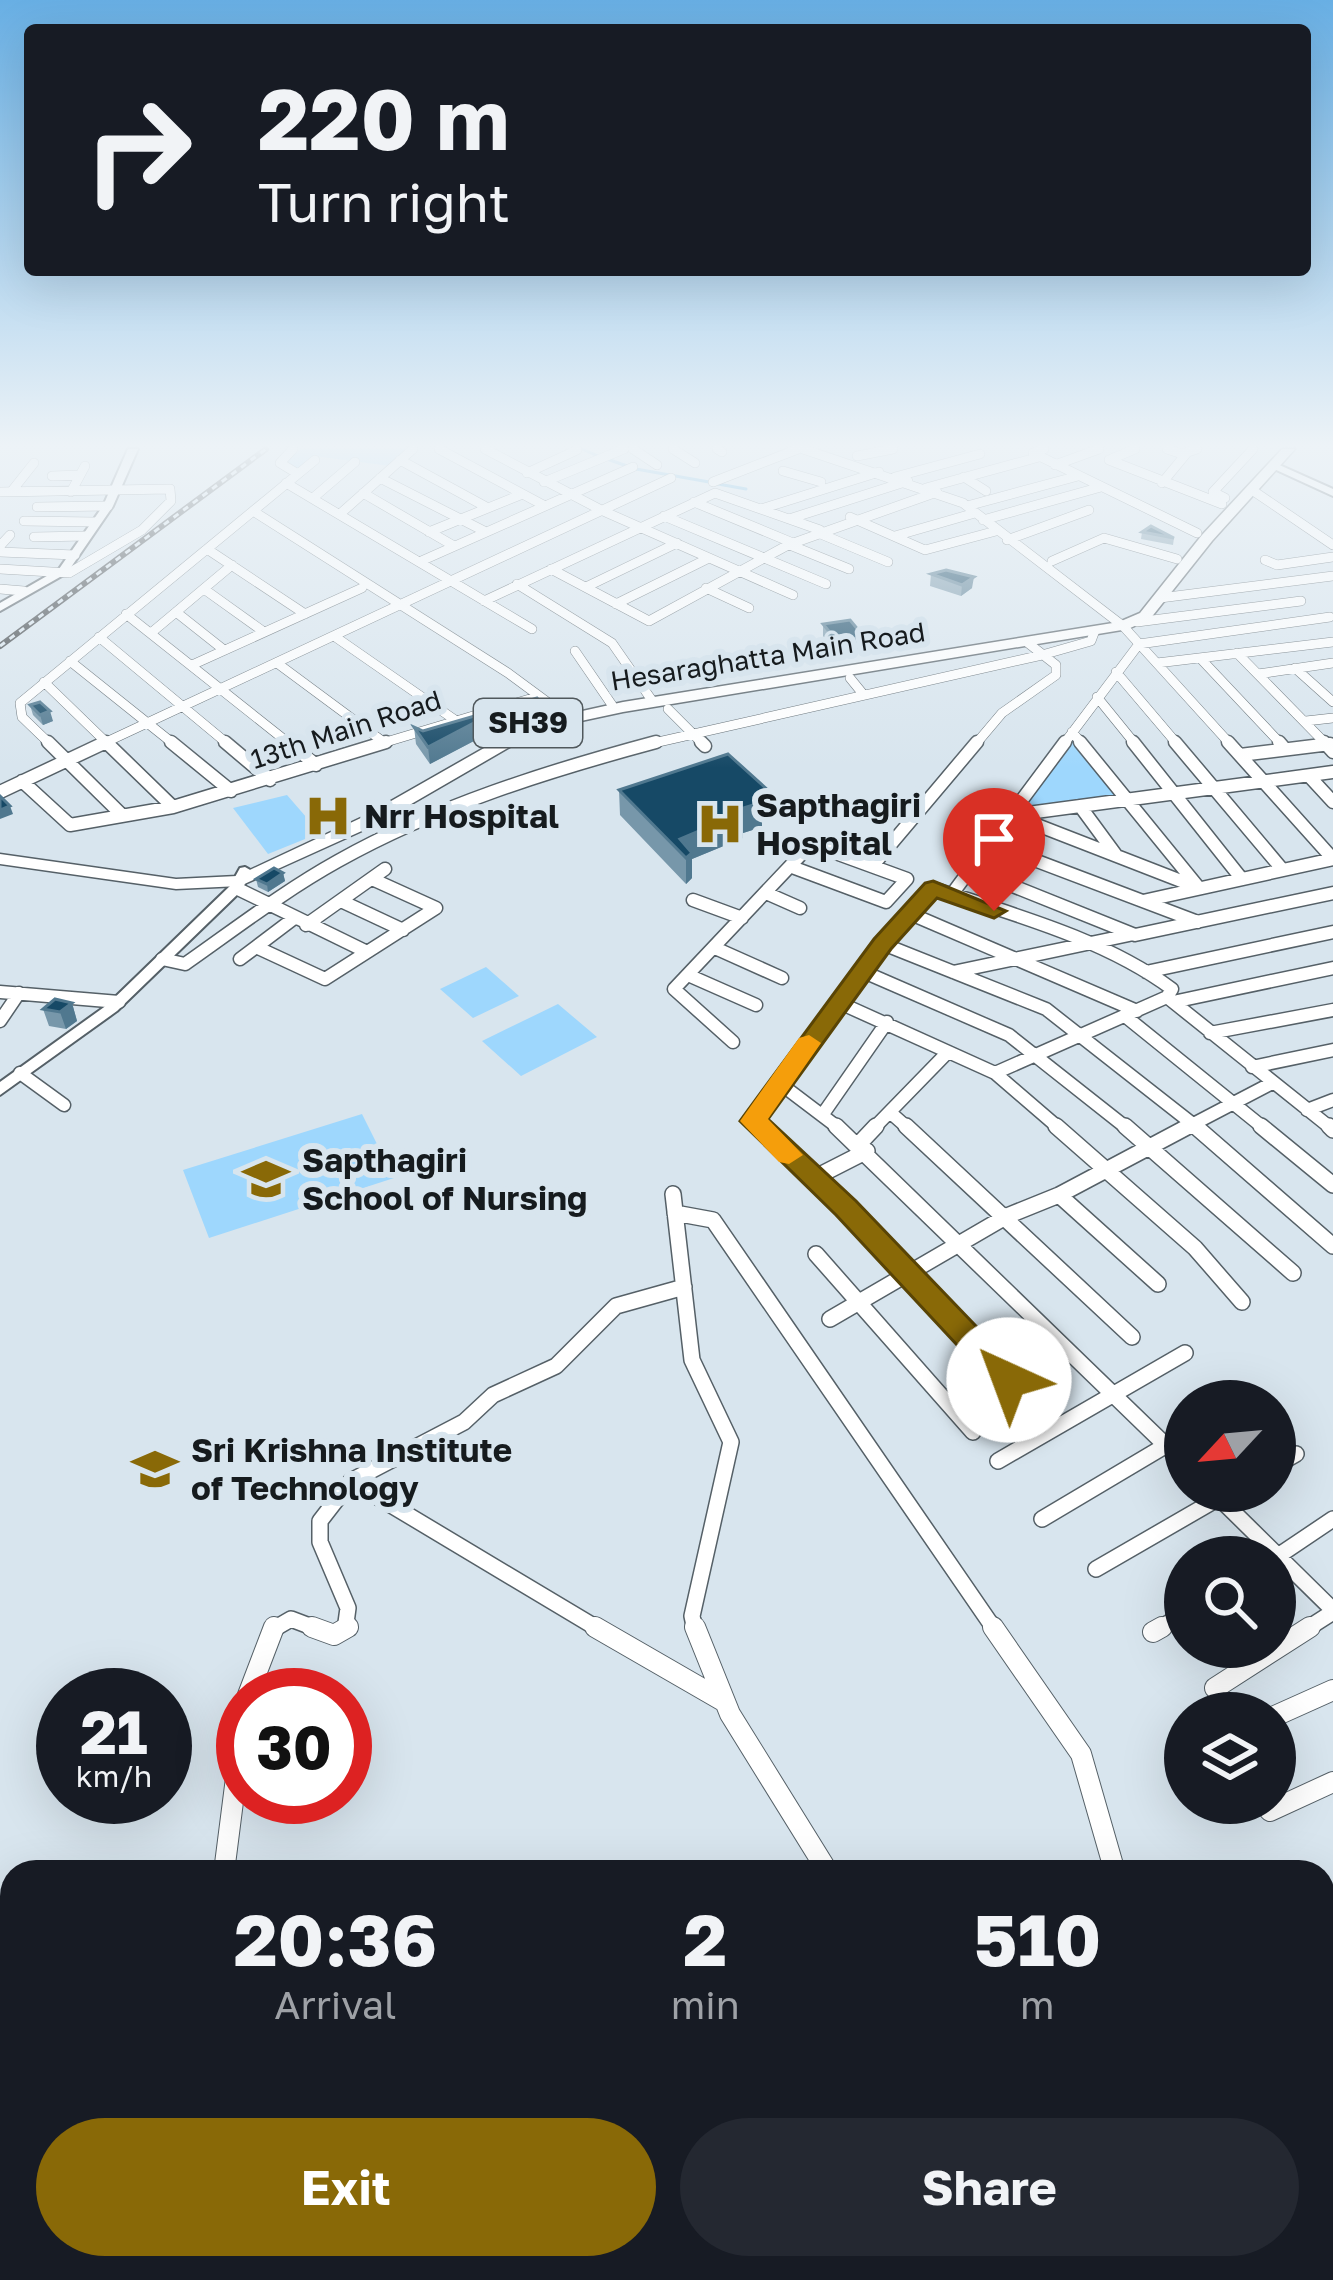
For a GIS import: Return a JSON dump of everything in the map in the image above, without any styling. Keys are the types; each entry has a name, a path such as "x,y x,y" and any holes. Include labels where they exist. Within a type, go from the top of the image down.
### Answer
{"main road":[{"path":"1126,624 1187,555"},
{"path":"1126,624 1160,598 1184,558"},
{"name":"Hesaraghatta Main Road","path":"0,855 176,884 231,883 369,821 522,732 562,717 612,705 1126,624"},
{"name":"Hesaraghatta Main Road","path":"562,717 932,658 1035,649 1091,631"}],"street":[{"path":"0,607 59,573 75,555"},
{"path":"0,569 69,572 98,555"},
{"path":"122,815 22,717 20,703 199,555"},
{"path":"216,555 305,614"},
{"path":"313,555 562,717"},
{"path":"316,555 562,717"},
{"path":"408,555 532,629"},
{"path":"419,562 433,555"},
{"path":"0,792 508,555"},
{"path":"484,601 579,555"},
{"path":"586,587 651,555"},
{"path":"703,555 793,595"},
{"path":"758,555 826,584"},
{"path":"550,569 649,621 769,555"},
{"path":"817,555 849,569"},
{"path":"873,555 888,562"},
{"path":"1029,555 1126,624 1333,859"},
{"path":"1052,561 1065,555"},
{"path":"1174,555 1184,558"},
{"path":"1265,560 1276,565 1333,557"},
{"path":"616,604 709,558"},
{"path":"151,633 232,566"},
{"path":"1160,598 1333,576"},
{"path":"517,584 612,644 651,699"},
{"path":"192,665 362,588"},
{"path":"706,588 748,608"},
{"path":"0,589 24,592"},
{"path":"204,589 264,632"},
{"path":"1126,624 1301,601"},
{"path":"176,612 224,650"},
{"path":"126,614 316,765"},
{"path":"952,894 1139,644 1329,617"},
{"path":"334,636 455,720"},
{"path":"99,637 270,780"},
{"path":"1157,663 1333,642"},
{"path":"162,959 185,964 330,866 412,826 592,759 690,732 949,676 1035,649 1056,665 1056,675 1002,713 874,863"},
{"path":"575,652 612,705"},
{"path":"1237,652 1331,746"},
{"path":"932,658 949,676"},
{"path":"1200,658 1285,749"},
{"path":"70,661 231,791"},
{"path":"277,663 385,742"},
{"path":"1258,674 1333,663"},
{"path":"1295,668 1327,690 1333,702"},
{"path":"1116,672 1282,869"},
{"path":"850,677 863,694"},
{"path":"44,682 173,807"},
{"path":"1097,697 1240,878"},
{"name":"13th Main Road","path":"22,781 70,825 173,807 533,698"},
{"path":"668,709 705,746"},
{"path":"1306,722 1333,718"},
{"path":"1072,732 1198,888"},
{"path":"1240,755 1331,746"},
{"path":"1013,815 1333,772"},
{"path":"1309,776 1333,802"},
{"path":"1080,806 1116,855"},
{"path":"1013,815 1198,888"},
{"path":"734,1042 674,991 814,842 907,879 890,901 792,867"},
{"path":"992,844 1198,922"},
{"path":"1143,901 1333,859"},
{"path":"240,959 341,901 385,869"},
{"path":"974,870 1135,934"},
{"path":"256,947 326,979 436,908 373,879"},
{"path":"0,1090 118,1002 231,883 270,907 367,952"},
{"path":"1009,1380 753,1121 883,944 933,888 1146,972 1172,989 1170,999"},
{"path":"766,893 800,908"},
{"path":"952,972 1333,893"},
{"path":"693,900 742,918"},
{"path":"341,901 403,930"},
{"path":"911,914 1131,1013 1333,1185"},
{"path":"1146,972 1333,932"},
{"path":"883,944 1046,1009 1192,1124 1333,1246"},
{"path":"715,948 782,978"},
{"path":"995,1073 1170,999 1332,970"},
{"path":"864,972 1009,1035 1038,1054 1293,1274"},
{"path":"688,975 756,1005"},
{"path":"0,992 118,1002"},
{"path":"0,1021 19,993"},
{"path":"1170,999 1333,1130"},
{"path":"840,1003 995,1073 1196,1248 1242,1302"},
{"path":"1210,1034 1333,1010"},
{"path":"823,1114 887,1022"},
{"path":"1252,1067 1333,1050"},
{"path":"814,1178 863,1148 946,1053"},
{"path":"20,1073 64,1105"},
{"path":"778,1082 863,1148 1164,1444"},
{"path":"830,1319 1007,1216 1059,1196 1272,1083"},
{"path":"1307,1110 1333,1100"},
{"path":"892,1114 1132,1337"},
{"path":"673,1194 692,1360 731,1442 692,1616 725,1702 821,1860"},
{"path":"1059,1196 1158,1283"},
{"path":"675,1213 713,1220 1081,1754 1111,1860"},
{"path":"816,1254 973,1432"},
{"path":"258,1668 273,1627 291,1619 334,1634 348,1628 348,1607 320,1542 320,1521 351,1481 464,1422 493,1395 556,1366 616,1306 684,1287"},
{"path":"998,1462 1185,1352"},
{"path":"1042,1519 1164,1447"},
{"path":"351,1481 524,1588 576,1613 725,1702"},
{"path":"1096,1569 1190,1512"},
{"path":"1238,1512 1259,1536"},
{"path":"1296,1544 1333,1519"},
{"path":"1215,1688 1333,1611 1296,1575"},
{"path":"1153,1633 1164,1626"},
{"path":"1296,1707 1333,1690"},
{"path":"1296,1799 1333,1782"},
{"path":"225,1860 228,1824"}],"shaded area":[{"path":"1073,739 1118,799 1021,811"},
{"path":"287,795 320,833 268,854 233,808"},
{"path":"486,967 519,996 473,1018 440,989"},
{"path":"558,1004 597,1037 521,1076 482,1041"},
{"path":"362,1114 394,1178 209,1238 183,1170"}],"building":[{"path":"946,570 974,577 962,585 931,574"},
{"path":"850,620 864,637 837,641 823,624"},
{"path":"537,698 542,703 528,708 518,704"},
{"path":"40,702 50,711 40,715 30,705"},
{"path":"488,712 428,747 414,727 423,731"},
{"path":"728,754 770,792 757,796 763,802 740,809 744,812 680,839 692,853 686,858 619,790"},
{"path":"274,868 283,873 267,884 256,879"},
{"path":"55,999 72,1003 60,1012 43,1009"}],"railway":[{"path":"0,646 122,555"}],"slow traffic":[{"path":"789,1155 753,1121 809,1043"}],"place":[{"name":"Nrr Hospital","path":"328,816"},
{"name":"Sapthagiri Hospital","path":"720,824"},
{"name":"Sapthagiri School of Nursing","path":"266,1179"},
{"name":"Sri Krishna Institute of Technology","path":"155,1469"}],"route":[{"path":"994,911 933,888 883,944 753,1121 846,1208 1009,1380"}]}
